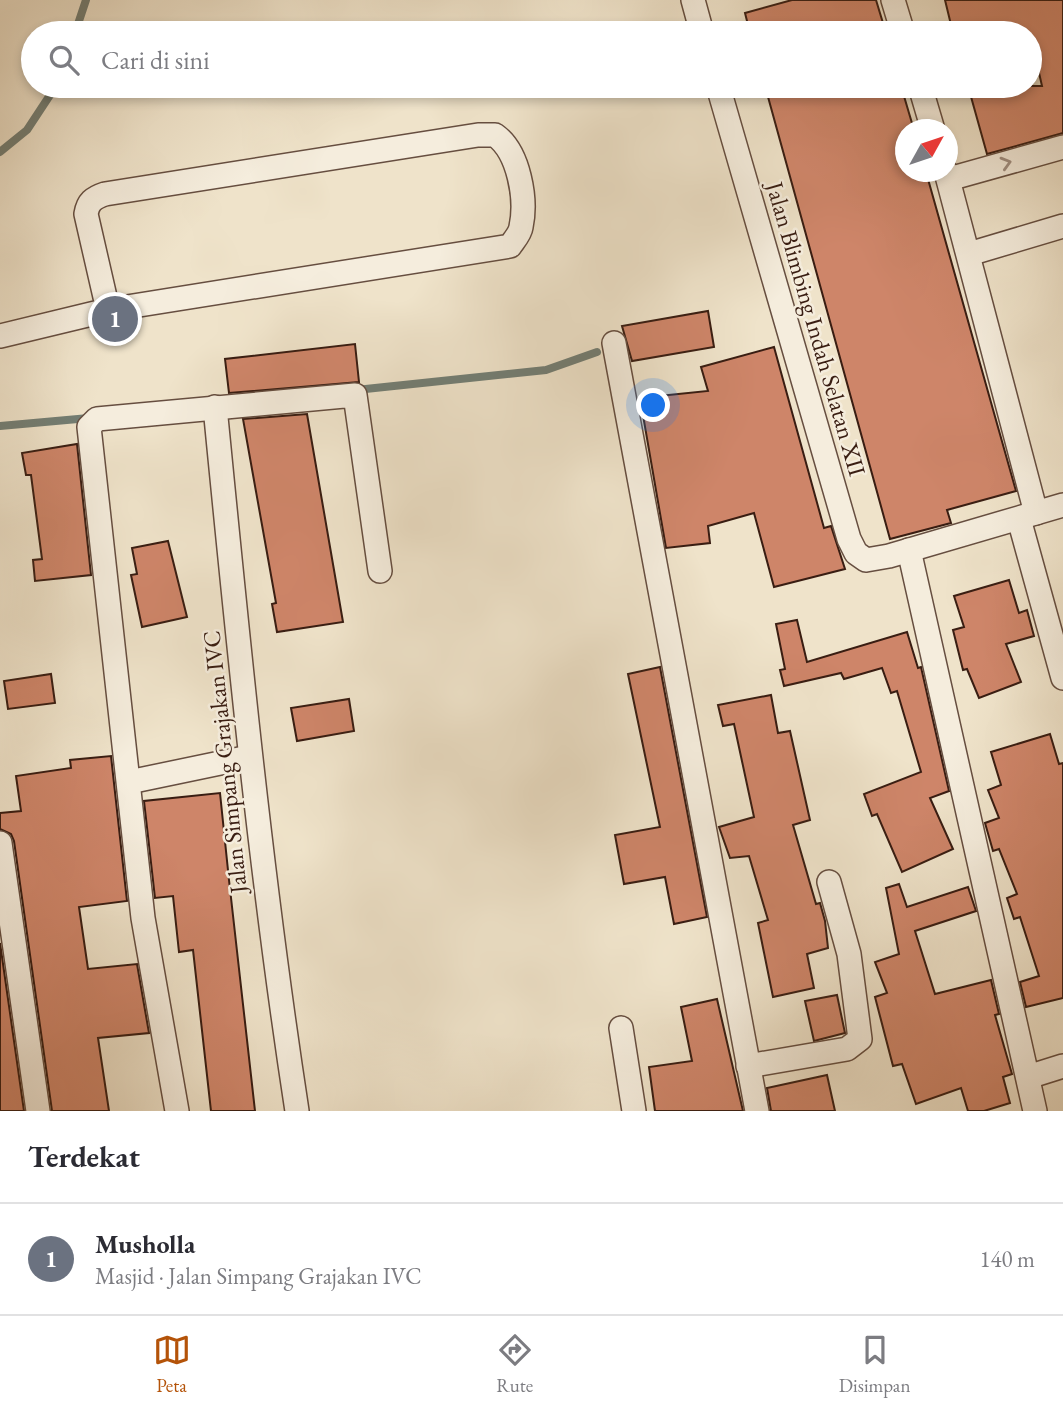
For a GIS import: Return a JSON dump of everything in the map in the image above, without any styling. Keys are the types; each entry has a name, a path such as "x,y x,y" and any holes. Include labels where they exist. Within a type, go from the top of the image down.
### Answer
{"street":[{"path":"693,0 699,21"},
{"path":"893,0 899,21"},
{"name":"Jalan Blimbing Indah Selatan XII","path":"721,98 849,539 856,553 866,560 899,553"},
{"path":"923,98 930,119"},
{"path":"0,336 108,310 510,246 521,230 522,219 516,169 510,151 495,135 478,135 131,189 93,198 87,205 86,215 108,310"},
{"path":"958,173 1063,147"},
{"path":"950,182 969,254 1063,678"},
{"path":"969,254 1063,226"},
{"path":"614,343 757,1111"},
{"path":"177,1111 143,918 89,427 97,419 355,395 380,571"},
{"name":"Jalan Simpang Grajakan IVC","path":"215,407 249,757 272,948 297,1111"},
{"path":"1035,1111 899,553 1063,505"},
{"path":"129,782 249,757"},
{"path":"0,843 38,1111"},
{"path":"748,1066 848,1049 860,1039 849,954 829,883"},
{"path":"621,1028 634,1111"},
{"path":"1028,1077 1063,1066"}],"building":[{"path":"792,0 876,0 882,21 747,21 745,13"},
{"path":"945,0 1063,0 1063,133 987,154 971,98 1042,98 1042,21 950,21"},
{"path":"768,98 905,98 911,119 895,119 895,182 929,182 1016,491 947,510 951,523 890,539"},
{"path":"708,311 714,347 632,361 622,326"},
{"path":"355,344 359,382 229,393 225,359"},
{"path":"774,347 824,528 831,526 845,569 774,587 754,513 708,526 710,543 666,548 640,398 708,391 701,367"},
{"path":"307,414 343,622 277,632 272,604 276,603 243,419"},
{"path":"77,444 91,575 35,581 33,560 42,559 31,475 26,475 22,453"},
{"path":"168,541 187,617 142,627 131,575 137,574 132,548"},
{"path":"1009,580 1019,613 1027,610 1034,636 1006,644 1021,682 979,698 967,669 963,670 953,630 964,627 954,596"},
{"path":"797,620 807,662 907,632 918,668 921,667 949,791 930,798 953,849 902,872 877,814 872,816 864,794 921,772 897,691 891,693 882,668 844,679 841,673 784,686 780,670 785,669 776,624"},
{"path":"660,667 707,917 674,924 665,877 624,884 615,835 660,827 628,674"},
{"path":"51,674 55,703 8,709 4,681"},
{"path":"771,695 778,733 790,731 810,820 793,825 816,904 820,903 828,948 807,954 814,988 773,997 758,923 768,920 749,856 730,858 719,827 754,817 734,724 723,726 718,705"},
{"path":"349,699 354,731 297,741 291,708"},
{"path":"1050,734 1059,764 1063,763 1063,998 1026,1007 1020,982 1039,976 1020,917 1014,919 1007,898 1017,894 999,849 993,851 985,823 999,818 988,790 1001,785 991,752"},
{"path":"111,756 127,901 79,907 88,969 137,964 149,1033 98,1038 109,1111 52,1111 14,841 11,834 0,829 0,813 21,811 16,776 71,768 70,760"},
{"path":"220,793 255,1111 211,1111 193,950 179,952 173,896 155,898 144,801"},
{"path":"899,884 907,907 968,887 976,911 915,931 935,994 991,980 999,1014 995,1015 1012,1074 1003,1077 1010,1103 984,1111 968,1111 961,1088 916,1104 902,1064 893,1066 875,997 887,993 875,962 899,954 886,888"},
{"path":"0,943 24,1111 0,1111"},
{"path":"837,995 845,1033 814,1041 805,1001"},
{"path":"717,999 743,1111 655,1111 649,1067 692,1061 681,1007"},
{"path":"827,1075 835,1111 771,1111 767,1088"}],"waterway":[{"path":"79,21 86,0"},
{"path":"0,152 27,130 48,98"},
{"path":"356,390 546,370 597,352"},
{"path":"0,426 89,418"}],"place":[{"name":"Musholla","path":"115,319"}]}
